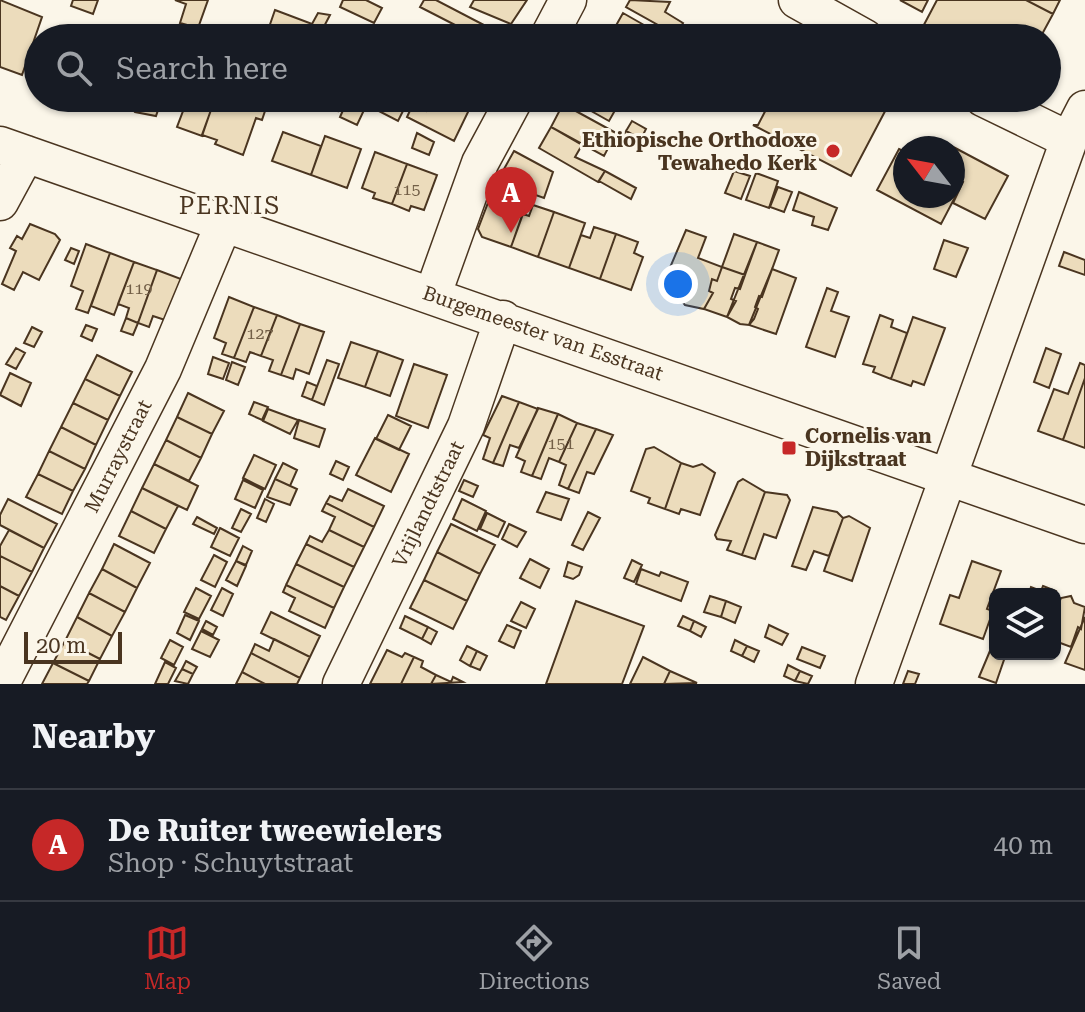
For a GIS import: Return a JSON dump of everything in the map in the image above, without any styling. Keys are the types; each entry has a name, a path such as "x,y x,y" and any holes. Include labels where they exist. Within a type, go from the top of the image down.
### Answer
{"street":[{"path":"555,24 568,0"},
{"path":"797,0 854,21"},
{"path":"433,294 480,163 507,112"},
{"path":"874,684 1077,125 1032,112"},
{"path":"0,202 13,150"},
{"name":"Burgemeester van Esstraat","path":"13,150 433,294 1085,525"},
{"name":"Murraystraat","path":"1,684 163,369 224,223"},
{"name":"Vrijlandtstraat","path":"341,684 466,426 503,319"}],"building":[{"path":"0,0 42,17 40,24 24,24 22,75 0,67"},
{"path":"73,0 98,0 93,14 71,6"},
{"path":"175,0 208,0 199,24 180,23 186,4"},
{"path":"343,0 366,0 382,8 374,23 340,7"},
{"path":"424,0 436,0 482,24 453,24 420,7"},
{"path":"474,0 527,0 511,24 470,7"},
{"path":"630,0 670,2 665,12 683,23 656,24 626,7"},
{"path":"900,0 928,0 922,12"},
{"path":"937,0 1026,0 1053,14 1048,24 924,24"},
{"path":"1026,0 1060,0 1053,14"},
{"path":"275,10 312,24 270,24"},
{"path":"318,13 330,15 325,24 312,24"},
{"path":"623,13 642,24 617,24"},
{"path":"135,112 157,112 156,116"},
{"path":"183,112 210,112 202,136 177,127"},
{"path":"210,112 265,112 262,120 256,118 243,155 202,135"},
{"path":"342,112 363,112 357,125 340,117"},
{"path":"381,112 402,112 398,121"},
{"path":"409,112 468,112 454,141 407,117"},
{"path":"559,112 578,112 616,133 604,156 551,127"},
{"path":"593,112 614,112 609,121"},
{"name":"Ethiopische Orthodoxe Tewahedo Kerk","path":"765,112 885,112 851,176 753,125 758,125"},
{"path":"632,121 646,129 641,139 626,131"},
{"path":"551,127 582,145 575,157 605,171 598,182 539,148"},
{"path":"626,131 641,139 636,148 621,140"},
{"path":"283,132 321,146 311,175 272,161"},
{"path":"417,133 434,142 429,155 412,148"},
{"path":"325,136 361,149 347,188 311,175"},
{"path":"514,151 553,172 544,198 530,193 511,247 482,237 478,229 494,187"},
{"path":"375,152 407,164 392,204 373,198 375,193 362,188"},
{"path":"965,153 1008,176 985,219 963,208"},
{"path":"893,160 893,198 877,190"},
{"path":"407,164 437,175 424,210 411,206 409,211 392,204"},
{"path":"605,171 636,188 631,199 599,181"},
{"path":"734,171 750,176 741,199 725,193"},
{"path":"756,173 778,181 769,208 746,200"},
{"path":"778,187 792,192 784,212 770,207"},
{"path":"799,192 837,208 828,230 812,225 814,217 793,210"},
{"path":"533,205 554,212 538,257 511,247 523,214 529,216"},
{"path":"911,208 949,208 941,224"},
{"path":"554,212 585,223 569,268 538,257"},
{"path":"30,224 55,234 60,240 39,280 23,272 14,290 2,284 16,251 10,248 17,236 22,239"},
{"path":"594,227 616,234 600,279 569,268 581,235 590,238"},
{"path":"686,230 706,237 698,258 722,267 717,281 712,279 709,291 713,293 704,309 685,305 682,301 685,291 663,284"},
{"path":"616,234 638,242 634,253 643,257 631,290 600,279"},
{"path":"734,234 757,242 745,275 722,267"},
{"path":"944,240 968,248 956,277 934,269"},
{"path":"757,242 779,250 762,297 759,296 755,307 758,309 754,319 749,325 740,324 727,317"},
{"path":"86,244 110,253 88,313 76,309 83,291 71,286"},
{"path":"71,248 79,251 74,264 65,260"},
{"path":"1064,252 1085,260 1085,275 1059,266"},
{"path":"110,253 134,262 114,315 91,306"},
{"path":"134,262 157,270 138,323 126,318 129,308 118,304"},
{"path":"722,267 745,275 740,289 735,288 731,299 736,301 727,317 704,309 713,293 709,291 712,279 717,281"},
{"path":"772,269 796,278 776,334 749,325"},
{"path":"157,270 181,279 165,320 153,316 149,327 138,323"},
{"path":"827,288 838,292 831,311 849,317 835,357 806,347"},
{"path":"229,297 254,307 234,358 222,354 226,343 214,338"},
{"path":"254,307 277,315 261,356 250,352 246,362 234,358"},
{"path":"277,315 300,324 281,375 269,371 273,360 261,356"},
{"path":"880,315 893,320 891,327 907,333 891,379 873,372 875,367 863,364"},
{"path":"913,317 945,328 924,385 913,381 911,386 891,379"},
{"path":"126,318 138,323 133,335 121,331"},
{"path":"300,324 324,332 309,374 296,369 293,379 281,375"},
{"path":"86,325 97,329 92,341 81,336"},
{"path":"32,327 42,332 34,347 24,343"},
{"path":"351,342 378,351 365,387 338,378"},
{"path":"16,348 25,353 16,369 6,364"},
{"path":"1046,348 1061,354 1049,388 1034,382"},
{"path":"378,351 403,360 390,396 365,387"},
{"path":"97,355 132,372 120,396 85,379"},
{"path":"213,357 229,363 223,379 208,374"},
{"path":"327,360 339,364 324,405 312,400"},
{"path":"232,362 245,367 238,385 226,380"},
{"path":"1080,363 1085,365 1085,378 1063,440 1038,431 1054,389 1068,394"},
{"path":"414,364 447,375 428,428 396,416"},
{"path":"10,373 31,383 21,406 0,395"},
{"path":"1085,378 1085,448 1063,440"},
{"path":"85,379 120,396 108,420 73,403"},
{"path":"307,382 317,386 312,400 302,396"},
{"path":"188,393 224,411 212,434 177,417"},
{"path":"502,396 519,402 493,463 483,459 490,438 483,435"},
{"path":"254,402 268,407 262,420 249,414"},
{"path":"519,402 538,409 519,448 510,445 503,466 493,463"},
{"path":"73,403 108,420 96,445 61,427"},
{"path":"538,408 558,414 532,476 521,472 525,461 516,457"},
{"path":"268,409 298,420 290,434 263,421"},
{"path":"558,414 577,423 559,462 549,458 541,479 532,476"},
{"path":"388,415 411,426 399,450 376,439"},
{"path":"177,417 212,434 201,458 166,440"},
{"path":"299,420 325,429 319,447 294,438"},
{"path":"577,423 596,429 568,489 559,485 566,465 559,462"},
{"path":"61,427 96,445 85,469 49,451"},
{"path":"596,429 613,435 594,474 587,472 579,493 568,489"},
{"path":"375,438 409,454 391,492 356,475"},
{"path":"166,440 201,458 189,481 154,464"},
{"path":"654,447 681,463 665,509 648,503 650,498 631,491 646,449"},
{"path":"49,451 85,469 73,491 38,474"},
{"path":"254,455 276,465 265,489 243,478"},
{"path":"336,461 349,467 343,480 330,474"},
{"path":"283,463 297,470 290,486 275,479"},
{"path":"681,463 693,467 702,464 715,473 700,515 681,509 679,514 665,509"},
{"path":"154,464 198,486 187,510 142,488"},
{"path":"38,474 73,491 62,514 26,497"},
{"path":"275,479 297,489 290,505 267,497"},
{"path":"743,479 765,492 742,555 727,550 731,541 717,539 715,535 738,482"},
{"path":"243,480 263,490 255,508 235,499"},
{"path":"464,480 478,486 473,497 459,491"},
{"path":"142,488 178,506 166,529 131,511"},
{"path":"348,489 384,506 374,527 326,503 330,496 342,501"},
{"path":"546,492 569,499 561,520 537,512"},
{"path":"765,492 787,495 790,500 776,538 764,534 755,559 742,555"},
{"path":"8,499 57,524 44,548 0,525 0,515"},
{"path":"265,499 274,504 266,522 257,518"},
{"path":"462,499 486,511 477,531 453,519"},
{"path":"326,503 374,527 364,547 329,530 335,517 322,511"},
{"path":"813,507 837,512 843,518 829,556 814,551 806,570 792,566"},
{"path":"241,509 251,514 241,532 232,528"},
{"path":"131,511 166,529 154,553 119,536"},
{"path":"588,512 600,518 583,550 572,545"},
{"path":"487,513 505,522 498,537 480,529"},
{"path":"849,516 870,528 852,581 824,571 843,518"},
{"path":"197,517 217,528 214,534 193,524"},
{"path":"451,524 495,545 480,574 437,552"},
{"path":"509,524 526,532 517,547 502,539"},
{"path":"220,528 239,538 230,556 211,547"},
{"path":"9,530 44,548 32,572 0,556 0,546"},
{"path":"329,530 364,547 354,567 306,544 310,536 322,542"},
{"path":"114,544 150,563 137,588 102,569"},
{"path":"306,544 354,567 344,587 296,564"},
{"path":"243,546 252,551 246,565 236,561"},
{"path":"437,552 480,574 467,601 424,580"},
{"path":"214,555 227,562 215,587 201,580"},
{"path":"0,556 32,572 19,596 0,586"},
{"path":"530,559 549,569 540,588 520,578"},
{"path":"632,560 642,565 634,582 624,578"},
{"path":"236,561 246,566 237,586 226,580"},
{"path":"972,561 1001,571 995,588 989,588 989,622 983,639 940,624 950,595 959,598"},
{"path":"568,562 582,567 573,579 564,576"},
{"path":"296,564 344,587 334,608 286,585"},
{"path":"102,569 137,588 125,612 89,593"},
{"path":"641,569 659,576 661,572 688,582 681,601 636,584"},
{"path":"424,580 467,601 453,629 410,608"},
{"path":"286,585 334,608 325,628 289,611 295,598 283,592"},
{"path":"0,586 19,596 6,620 0,617"},
{"path":"196,588 211,596 199,619 184,612"},
{"path":"222,588 233,594 223,616 211,610"},
{"path":"89,593 125,612 112,636 77,617"},
{"path":"710,596 726,601 721,617 704,612"},
{"path":"1071,596 1074,603 1085,607 1081,629 1078,627 1071,647 1061,643 1061,598"},
{"path":"576,601 644,626 622,684 546,684"},
{"path":"726,601 741,607 735,623 721,617"},
{"path":"521,602 535,609 526,628 511,621"},
{"path":"271,612 320,636 310,657 261,633"},
{"path":"185,615 199,621 190,640 177,633"},
{"path":"405,616 428,627 422,639 400,628"},
{"path":"683,616 694,621 690,631 678,626"},
{"path":"77,617 112,636 100,659 65,641"},
{"path":"1085,617 1085,670 1065,663"},
{"path":"206,621 217,627 213,635 202,629"},
{"path":"694,621 706,627 701,637 690,631"},
{"path":"507,625 521,631 514,648 499,641"},
{"path":"769,625 788,634 782,645 765,637"},
{"path":"428,627 437,632 431,644 422,639"},
{"path":"201,631 219,640 210,657 192,649"},
{"path":"274,639 310,657 300,678 251,653 255,644 269,651"},
{"path":"170,640 183,647 174,665 161,658"},
{"path":"735,640 747,646 742,656 731,651"},
{"path":"65,641 100,659 89,681 53,663"},
{"path":"467,646 477,651 470,666 460,660"},
{"path":"747,646 759,651 754,662 742,656"},
{"path":"802,647 825,656 820,668 797,659"},
{"path":"387,650 402,657 405,653 414,657 401,684 370,684"},
{"path":"477,651 487,656 480,670 470,666"},
{"path":"251,653 300,678 297,684 265,684 242,672"},
{"path":"989,653 989,660 1004,660 996,683 979,677"},
{"path":"414,657 423,661 421,667 436,675 431,684 401,684"},
{"path":"643,657 670,671 664,684 630,684"},
{"path":"186,661 197,667 193,674 182,669"},
{"path":"165,662 176,668 168,684 155,684"},
{"path":"53,663 89,681 87,684 42,684"},
{"path":"788,665 800,671 795,681 784,676"},
{"path":"182,669 193,674 188,684 175,681"},
{"path":"670,671 697,683 664,684"},
{"path":"800,671 812,676 808,684 795,681"},
{"path":"908,671 919,674 915,684 903,684"},
{"path":"242,672 265,684 236,684"},
{"path":"436,675 451,682 453,677 463,682 431,684"}],"place":[{"name":"Ethiopische Orthodoxe Tewahedo Kerk","path":"833,151"},
{"name":"De Ruiter tweewielers","path":"511,233"},
{"name":"Cornelis van Dijkstraat","path":"789,448"}],"district":[{"name":"PERNIS","path":"230,206"}]}
